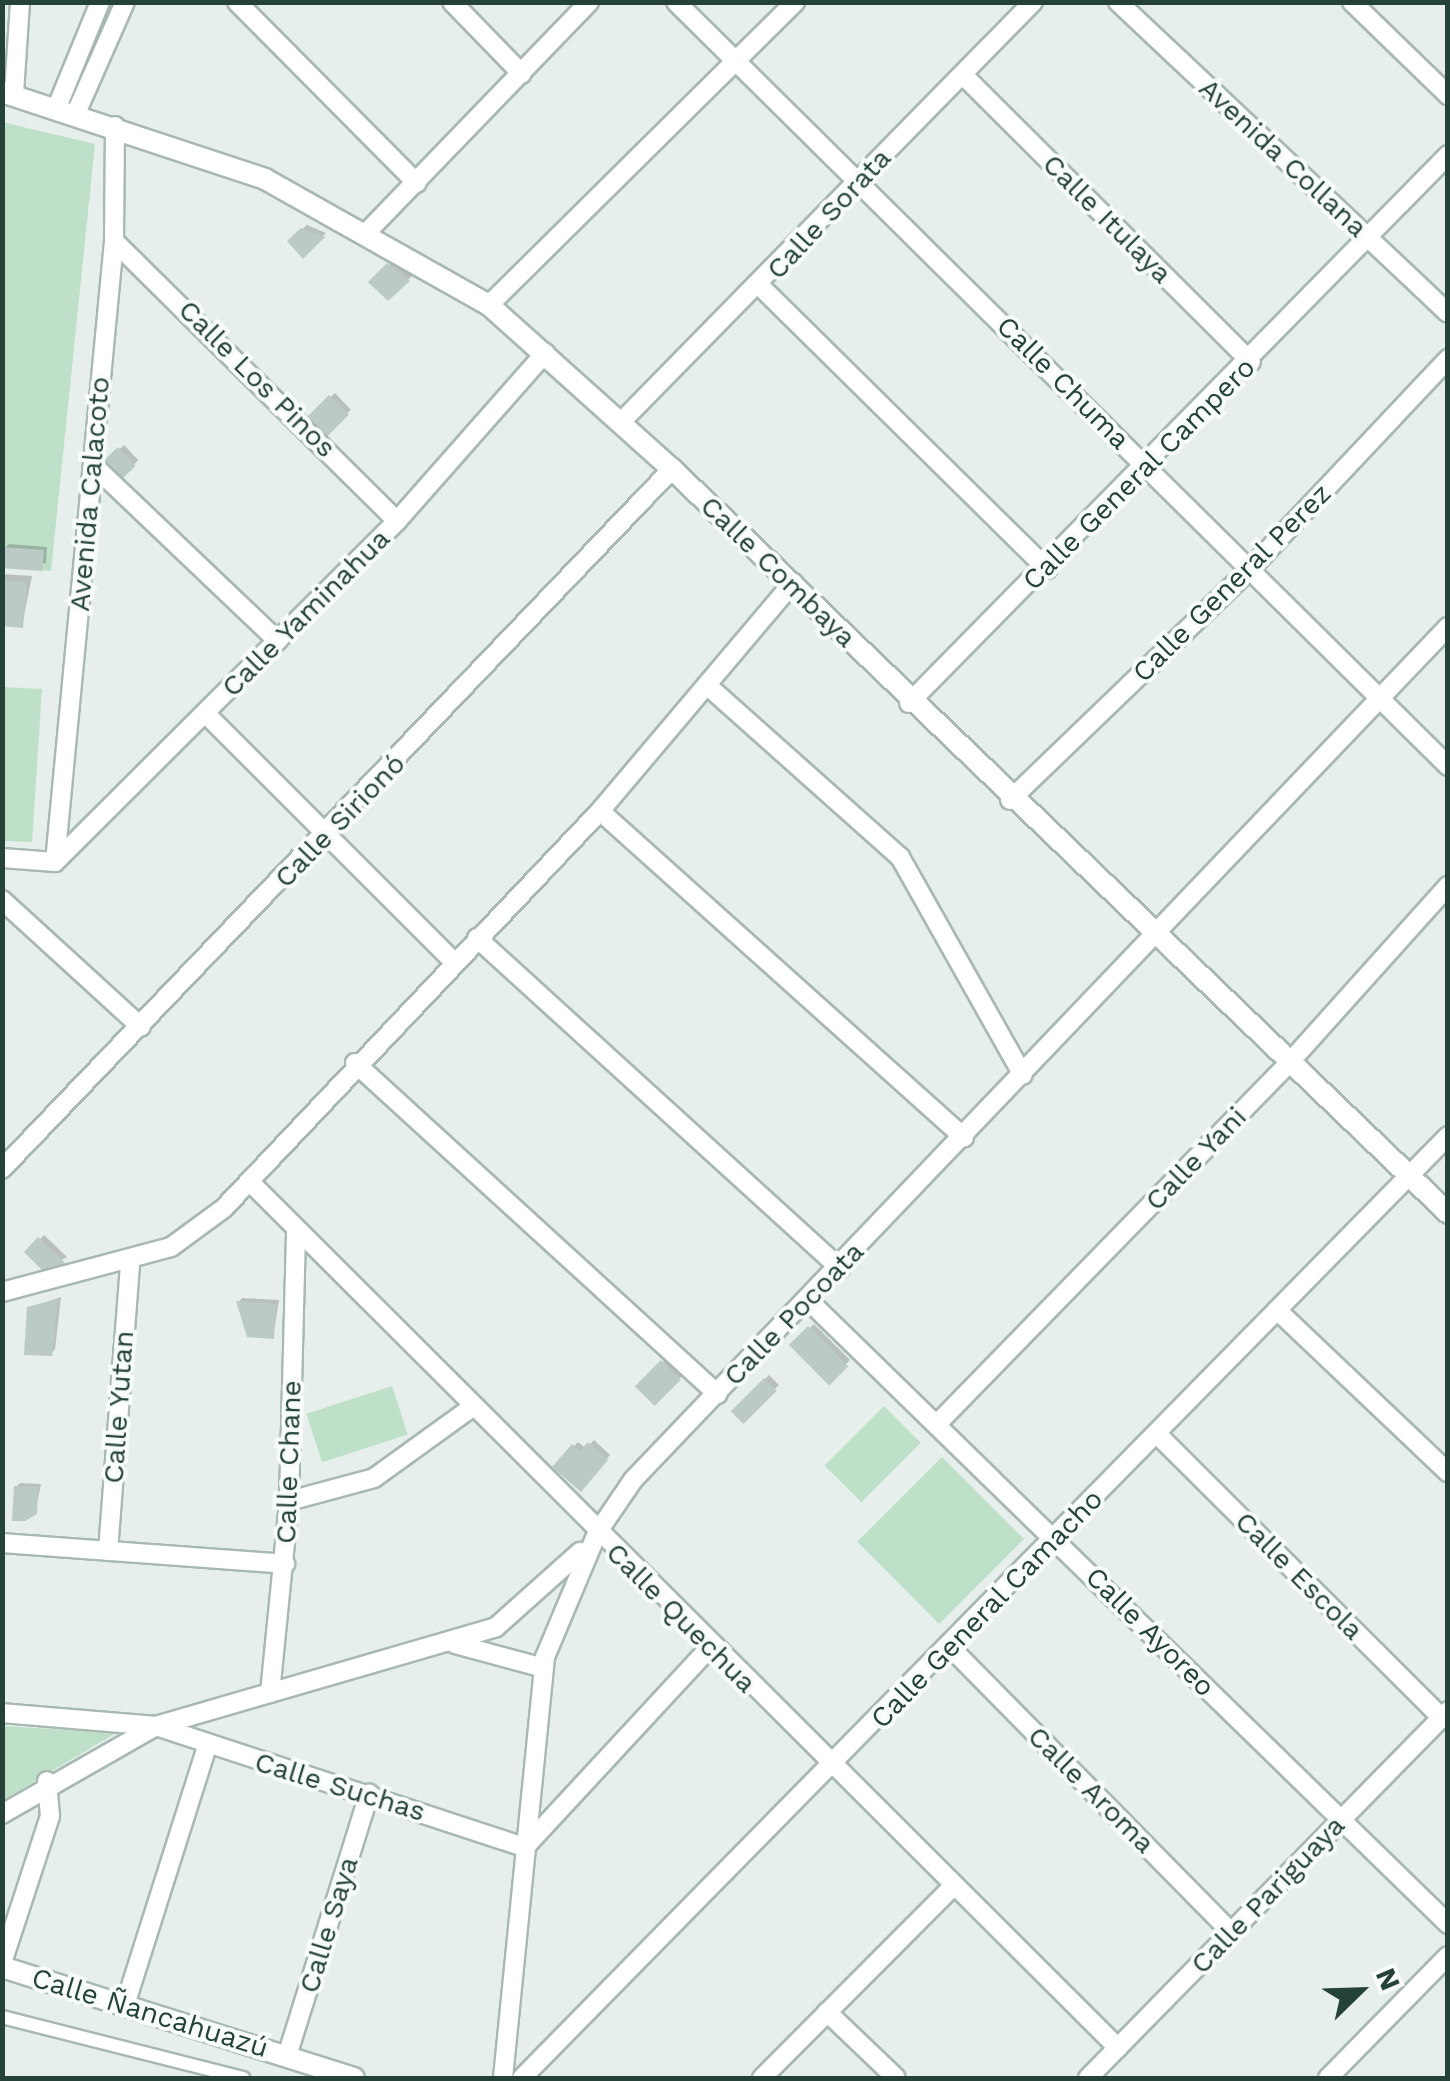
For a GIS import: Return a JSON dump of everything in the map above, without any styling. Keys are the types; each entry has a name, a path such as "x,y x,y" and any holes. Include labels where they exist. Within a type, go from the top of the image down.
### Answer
{"street":[{"path":"8,92 20,2"},
{"path":"66,110 100,2"},
{"path":"66,110 124,2"},
{"path":"237,2 417,184"},
{"path":"452,2 522,74"},
{"path":"369,230 589,2"},
{"name":"Calle Chuma","path":"676,2 1382,694 1448,766"},
{"path":"489,305 795,2"},
{"name":"Calle Sorata","path":"622,421 760,287 1033,2"},
{"name":"Avenida Collana","path":"1118,2 1448,313"},
{"path":"1352,2 1448,96"},
{"name":"Calle Itulaya","path":"964,76 1251,362"},
{"name":"Calle Combaya","path":"8,92 265,178 369,230 489,305 622,421 1010,800 1448,1213"},
{"name":"Avenida Calacoto","path":"54,862 114,241 115,126"},
{"name":"Calle General Campero","path":"910,703 1251,362 1448,154"},
{"name":"Calle Los Pinos","path":"114,241 397,521"},
{"path":"760,287 1047,569"},
{"name":"Calle Yaminahua","path":"54,862 397,521 545,353"},
{"name":"Calle General Perez","path":"1010,800 1252,567 1448,360"},
{"path":"93,465 278,641"},
{"name":"Calle Sirionó","path":"2,1168 331,832 672,469"},
{"path":"2,1292 130,1262 171,1247 250,1182 354,1062 600,811 710,688 792,583"},
{"name":"Calle Pocoata","path":"503,2078 544,1668 559,1610 597,1533 717,1394 1157,938 1448,627"},
{"path":"710,688 900,857 1023,1075"},
{"path":"206,714 331,832 453,960"},
{"path":"600,811 964,1138"},
{"path":"2,858 54,862"},
{"name":"Calle Yani","path":"937,1424 1289,1064 1448,886"},
{"path":"6,910 141,1027"},
{"path":"477,938 840,1268"},
{"path":"354,1062 717,1394"},
{"name":"Calle General Camacho","path":"522,2078 832,1770 1448,1136"},
{"name":"Calle Quechua","path":"250,1182 832,1770 1118,2048"},
{"name":"Calle Chane","path":"270,1692 290,1501 296,1231"},
{"name":"Calle Yutan","path":"108,1551 130,1262"},
{"name":"Calle Ayoreo","path":"808,1300 1448,1924"},
{"path":"1277,1310 1448,1472"},
{"path":"290,1501 374,1478 471,1408"},
{"name":"Calle Escola","path":"1156,1434 1444,1714"},
{"path":"2,1814 48,1781 156,1726 455,1644 538,1598 597,1533"},
{"path":"2,1543 285,1564"},
{"path":"455,1644 544,1668"},
{"name":"Calle Aroma","path":"950,1646 1232,1933"},
{"path":"525,1847 710,1647"},
{"path":"2,1713 156,1726"},
{"name":"Calle Pariguaya","path":"1088,2078 1444,1714"},
{"name":"Calle Suchas","path":"156,1726 525,1847"},
{"path":"125,2005 208,1746"},
{"path":"2,1965 50,1816 48,1781"},
{"name":"Calle Saya","path":"287,2056 369,1794"},
{"path":"762,2078 954,1886"},
{"path":"1328,2078 1448,1956"},
{"name":"Calle Ñancahuazú","path":"2,1965 354,2078"},
{"path":"827,2012 896,2078"},
{"path":"2,2017 243,2078"}],"green space":[{"path":"2,122 95,144 51,571 3,568"},
{"path":"3,687 42,689 32,842 3,841"},
{"path":"392,1386 408,1435 322,1462 306,1414"},
{"path":"884,1406 921,1443 861,1502 825,1465"},
{"path":"942,1457 1024,1539 939,1624 857,1542"},
{"path":"3,1726 116,1733 3,1800"}],"building":[{"path":"301,228 325,237 303,259 287,241"},
{"path":"387,263 410,281 388,301 368,282"},
{"path":"329,395 349,415 324,440 304,420"},
{"path":"118,447 136,466 119,482 101,463"},
{"path":"2,547 44,550 42,571 2,568"},
{"path":"2,581 27,582 23,628 2,626"},
{"path":"38,1237 65,1263 44,1272 24,1252"},
{"path":"58,1299 52,1356 24,1355 27,1307"},
{"path":"236,1301 276,1304 274,1339 247,1337"},
{"path":"808,1326 848,1366 829,1385 789,1345"},
{"path":"661,1360 681,1380 655,1406 635,1386"},
{"path":"764,1378 777,1391 743,1424 731,1411"},
{"path":"588,1442 608,1460 581,1492 552,1467 572,1444 580,1451"},
{"path":"14,1486 38,1487 37,1514 25,1521 12,1521"}]}
